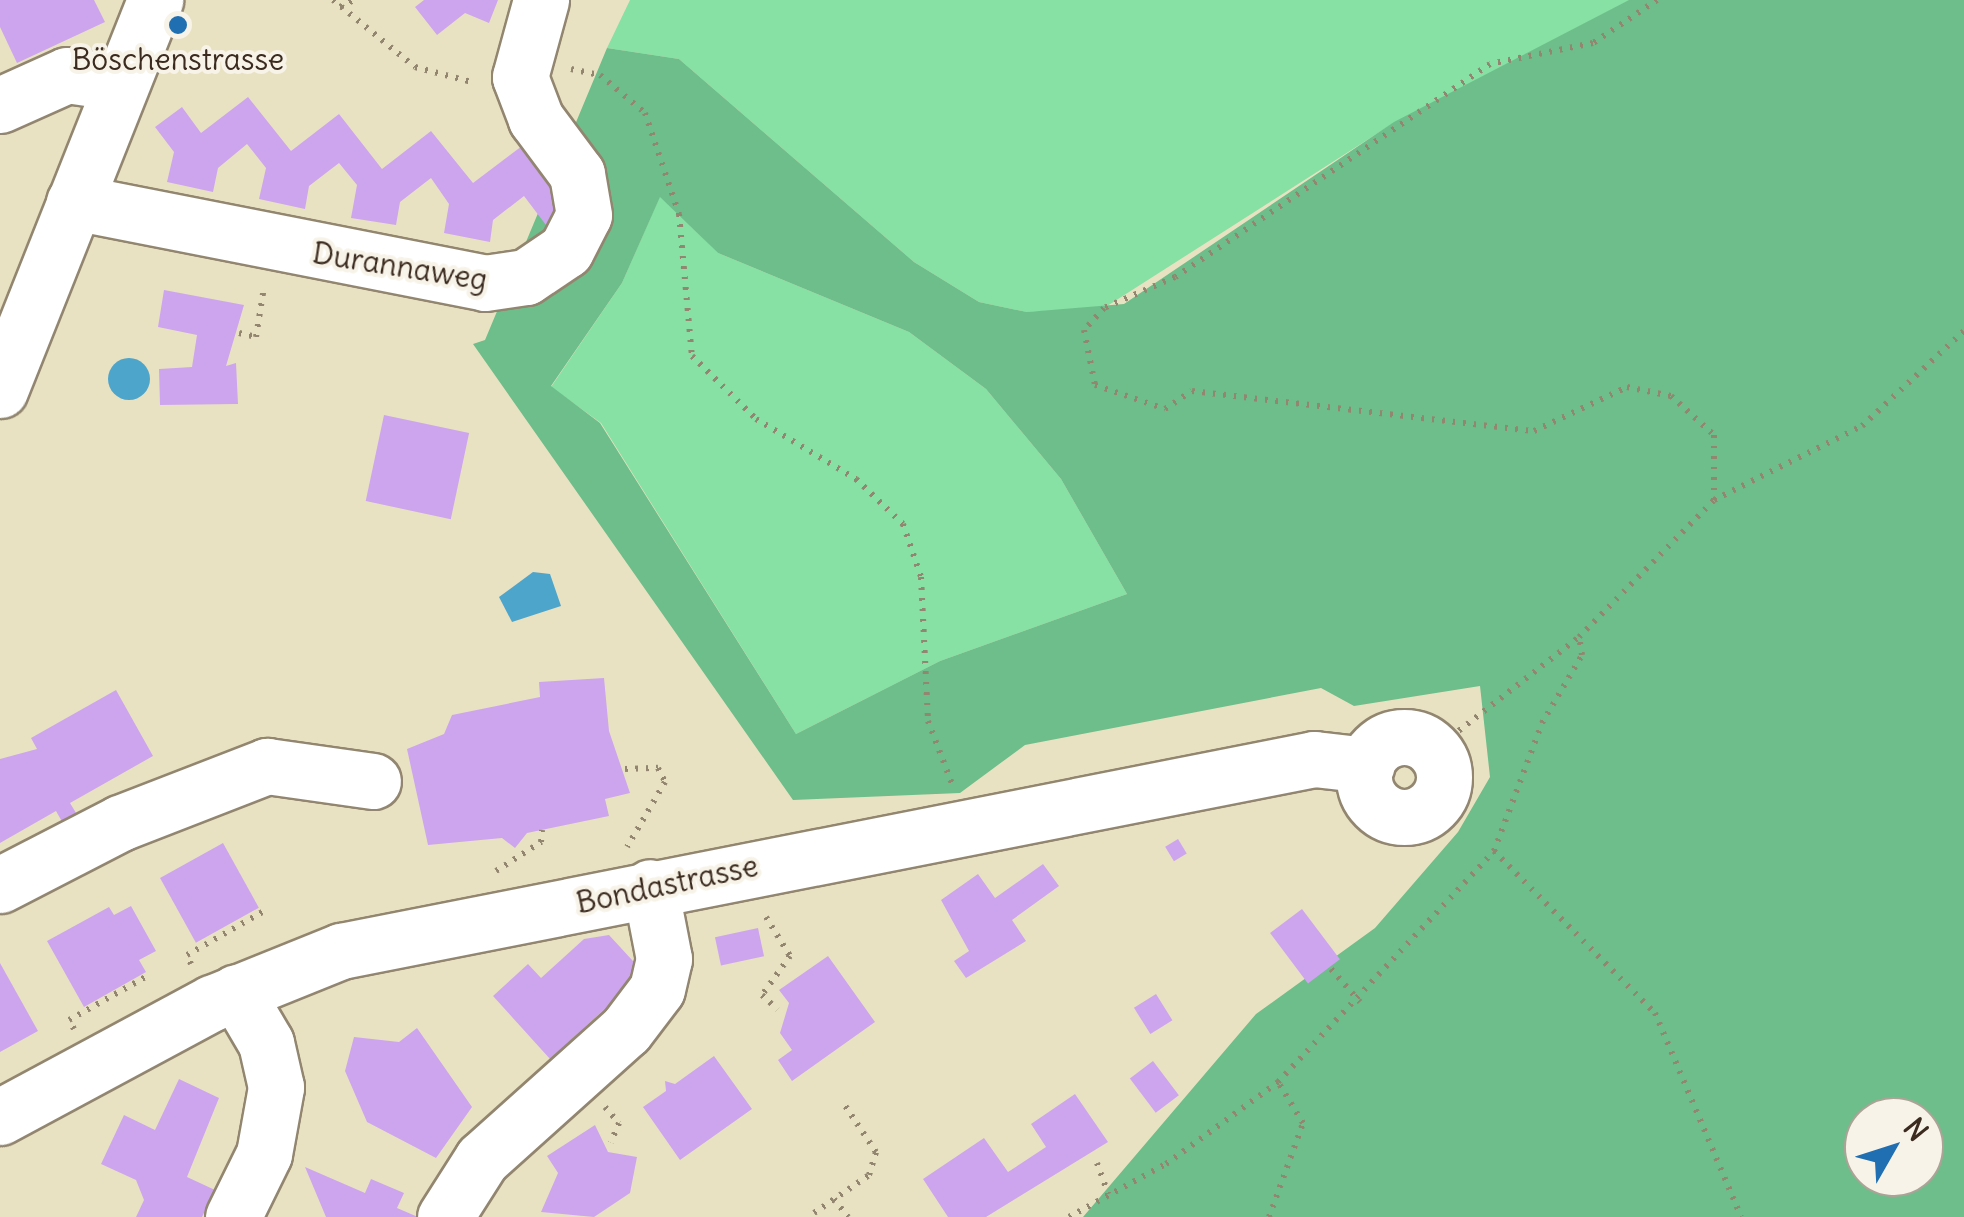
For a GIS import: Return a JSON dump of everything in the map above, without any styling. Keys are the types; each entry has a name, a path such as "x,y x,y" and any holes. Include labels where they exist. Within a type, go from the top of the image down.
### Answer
{"street":[{"path":"0,390 155,0"},
{"name":"Durannaweg","path":"74,202 485,284 526,277 566,250 584,215 577,174 536,120 520,77 542,0"},
{"path":"0,105 67,75 121,83"},
{"name":"Bondastrasse","path":"0,1117 236,992 342,952 638,865 1314,759 1366,765 1378,806 1420,814 1441,793 1434,750"},
{"path":"0,885 120,823 268,766 373,781"},
{"path":"445,1217 482,1159 644,1011 664,958 638,865"},
{"path":"233,1217 264,1154 276,1087 266,1043 236,992"}],"path":[{"path":"333,0 415,67 490,82"},
{"path":"340,7 354,0"},
{"path":"1657,0 1594,43 1490,64 1175,277 1104,308 1084,330 1095,386 1164,409 1192,391 1534,431 1626,387 1671,396 1714,435 1714,500"},
{"path":"551,72 600,74 645,113 678,214 692,356 716,387 856,479 902,524 921,578 928,721 960,805"},
{"path":"239,333 256,337 264,290"},
{"path":"1434,750 1580,638 1714,500 1862,426 1964,331"},
{"path":"1069,1217 1278,1082 1360,1002 1494,851 1542,723 1582,655 1580,638"},
{"path":"625,769 658,768 665,782 638,865"},
{"path":"509,864 541,842 542,830"},
{"path":"1494,851 1655,1014 1741,1217"},
{"path":"187,957 264,911"},
{"path":"769,917 790,956 762,995 777,1009"},
{"path":"1331,970 1360,1002"},
{"path":"70,1022 147,976"},
{"path":"1269,1217 1303,1124 1278,1082"},
{"path":"814,1214 869,1175 876,1152 844,1104"},
{"path":"1097,1163 1108,1194"},
{"path":"834,1199 848,1217"}],"green space":[{"path":"630,0 1630,0 1392,124 1104,308 1027,312 979,302 914,262 679,59 607,48"},
{"path":"1629,0 1964,0 1964,1217 1083,1217 1256,1014 1375,928 1458,832 1490,777 1480,686 1354,706 1321,688 1025,745 960,793 793,800 473,344 485,340 607,48 679,59 914,262 979,302 1027,312 1124,304 1394,122","holes":["660,197 718,253 909,332 986,389 1061,479 1127,594 940,661 796,734 600,423 551,386 622,283"]},
{"path":"660,196 718,253 909,332 986,389 1061,479 1127,594 940,661 796,734 601,423 551,387 622,283"}],"water":[{"path":"129,358 144,364 150,379 144,394 129,400 114,394 108,379 114,364"},
{"path":"533,572 550,574 561,606 512,622 499,597"}],"building":[{"path":"0,0 94,0 105,22 17,63 0,27"},
{"path":"424,0 498,0 489,23 465,13 437,35 415,7"},
{"path":"248,97 291,151 339,114 382,169 431,131 473,183 522,146 561,198 549,229 524,196 493,220 490,242 444,233 449,204 431,178 400,202 396,225 351,218 357,185 339,163 309,186 305,209 259,199 266,168 247,144 218,168 213,192 167,182 174,152 155,127 182,107 201,133"},
{"path":"164,290 244,305 226,366 236,363 238,404 160,405 159,369 192,367 197,335 158,327"},
{"path":"384,415 469,433 451,519 366,501"},
{"path":"604,678 609,731 630,793 605,799 609,816 527,833 515,848 502,838 428,845 407,749 444,734 452,715 540,697 539,682"},
{"path":"116,690 153,756 70,803 84,826 69,834 56,811 0,843 0,759 37,749 31,738"},
{"path":"1178,839 1187,854 1174,861 1165,847"},
{"path":"223,843 259,908 196,943 160,878"},
{"path":"1043,864 1059,886 1012,920 1026,941 966,978 954,961 969,951 941,900 978,874 995,898"},
{"path":"131,906 156,951 139,960 146,972 84,1007 47,941 109,907 114,915"},
{"path":"1302,909 1340,959 1308,983 1270,933"},
{"path":"758,928 764,956 721,966 715,937"},
{"path":"609,935 644,973 550,1059 493,996 528,964 541,978 584,939"},
{"path":"828,956 875,1022 792,1081 778,1060 792,1050 780,1033 789,1003 779,990"},
{"path":"0,963 38,1031 0,1052"},
{"path":"1156,994 1172,1020 1150,1034 1134,1008"},
{"path":"417,1028 472,1107 436,1158 367,1122 345,1071 354,1037 399,1042"},
{"path":"714,1056 752,1109 680,1160 643,1107 666,1091 665,1081 675,1084"},
{"path":"1153,1061 1179,1095 1156,1113 1130,1078"},
{"path":"179,1079 219,1098 187,1177 215,1190 202,1217 136,1217 144,1200 136,1180 101,1164 124,1115 155,1130"},
{"path":"1075,1094 1108,1142 986,1217 948,1217 923,1179 984,1138 1008,1172 1046,1147 1031,1124"},
{"path":"595,1125 608,1152 637,1157 630,1193 594,1217 541,1212 558,1173 547,1156"},
{"path":"305,1167 365,1193 371,1179 404,1193 397,1208 418,1217 326,1217"}],"place":[{"name":"Böschenstrasse","path":"178,25"}]}
